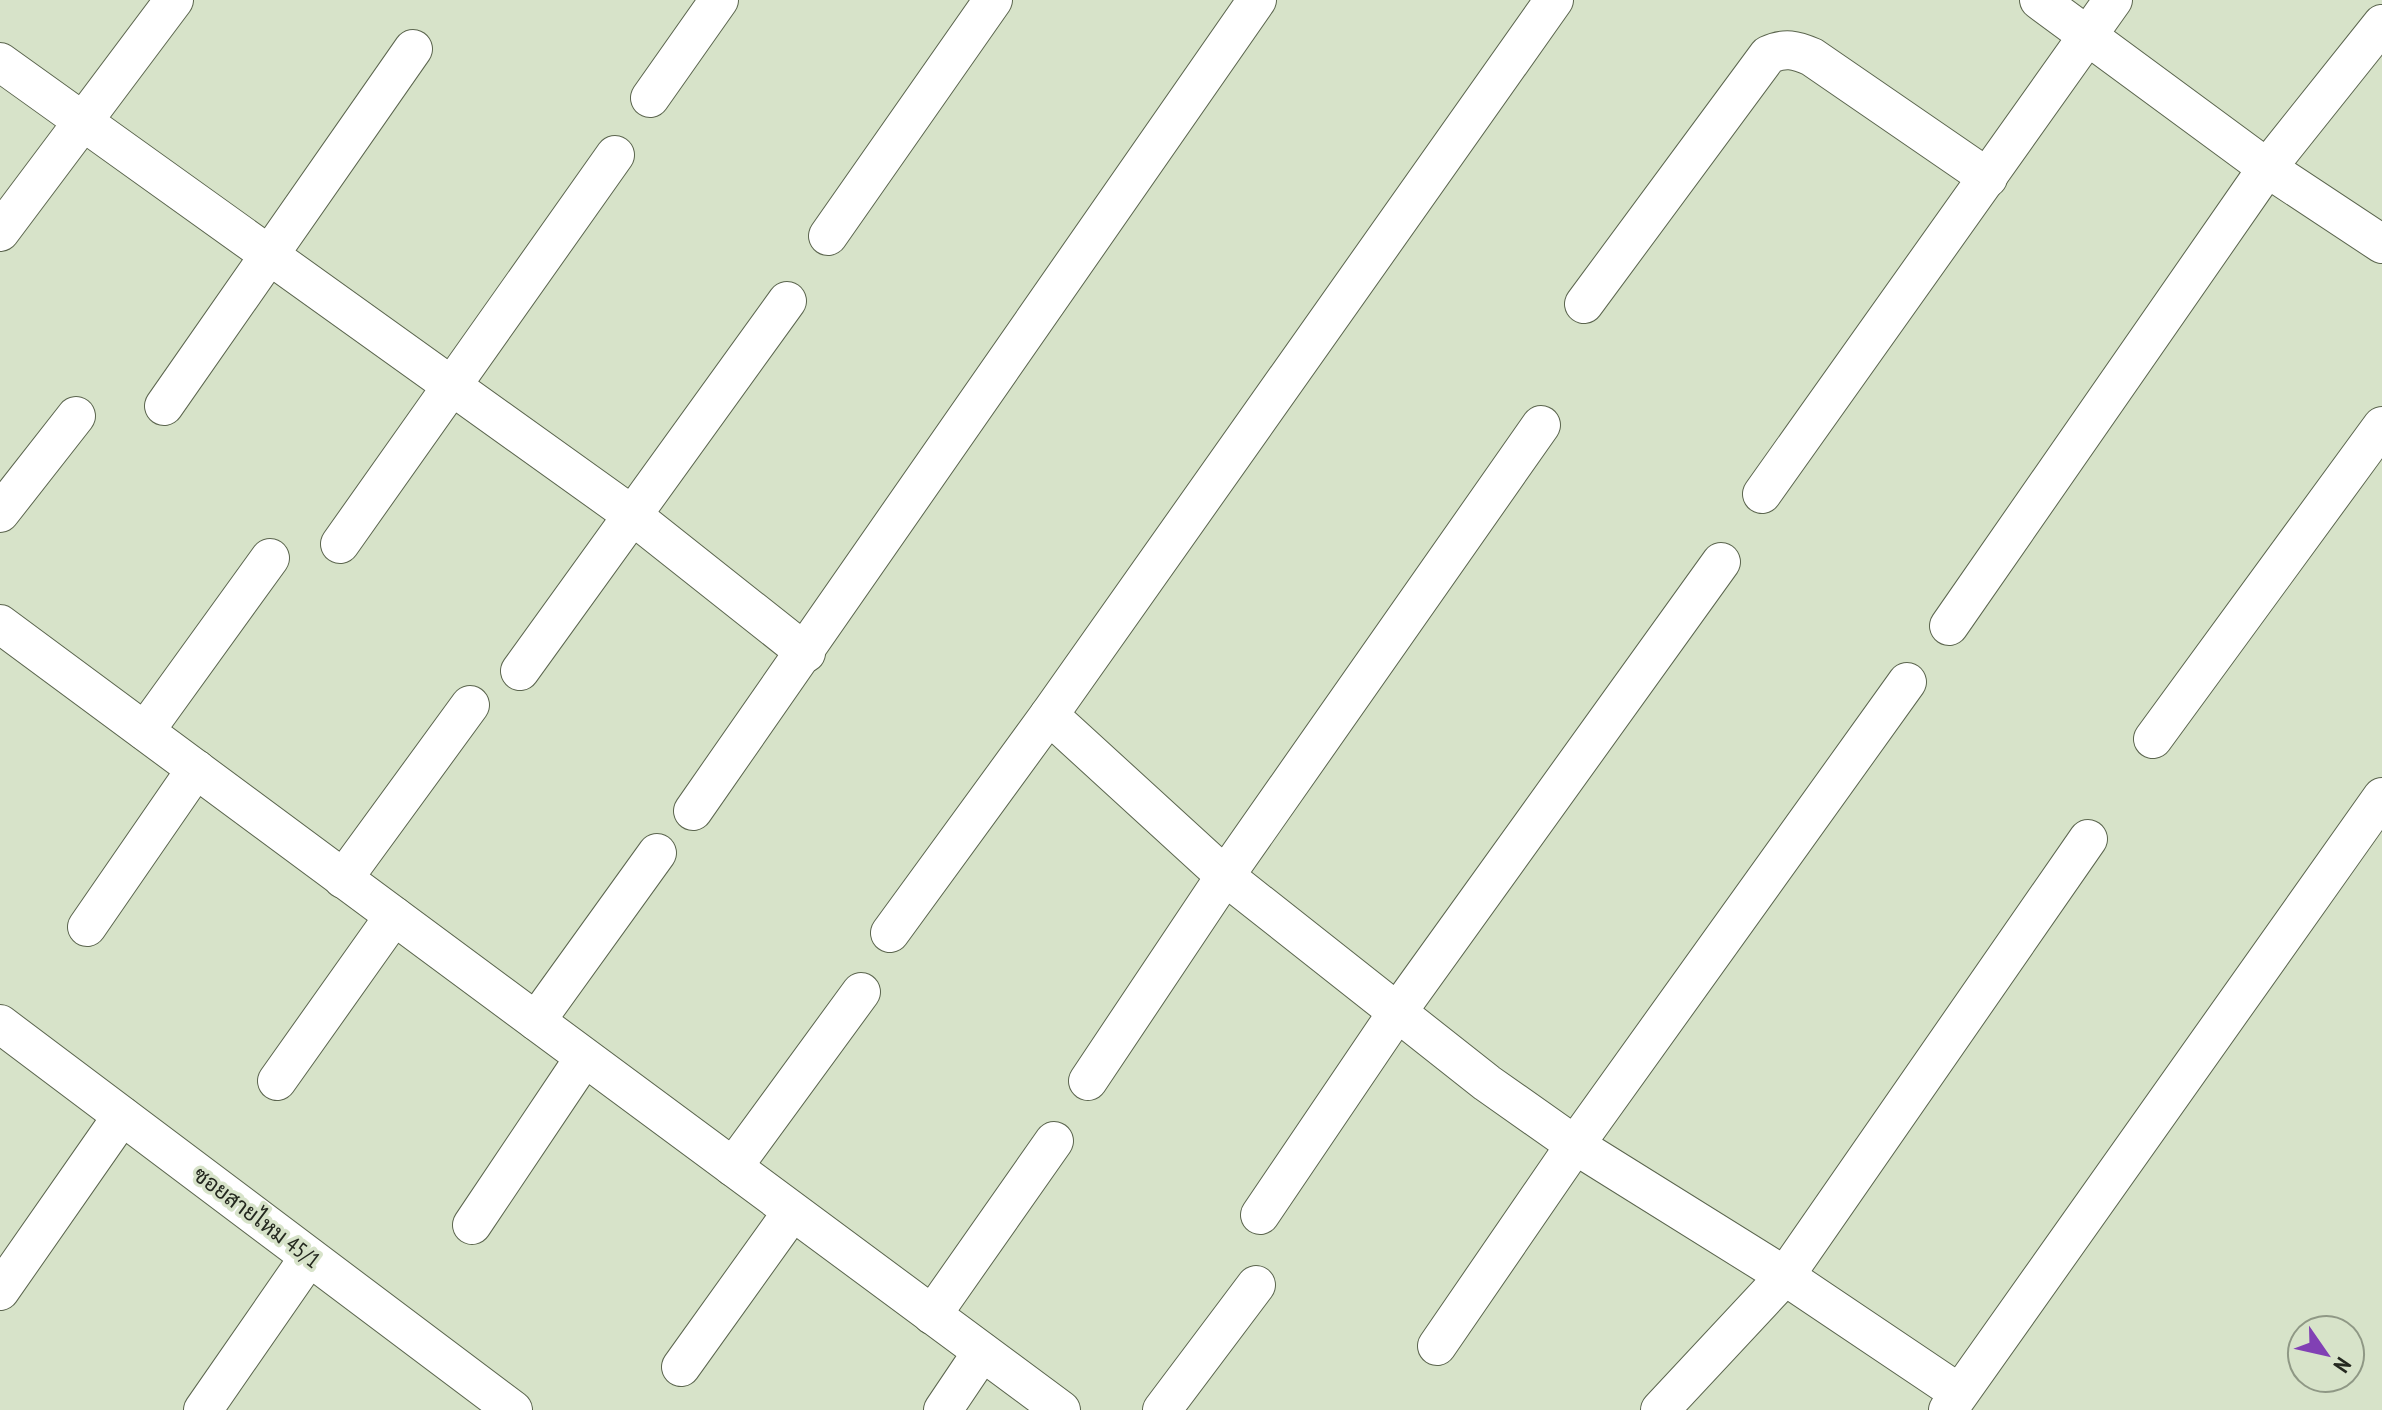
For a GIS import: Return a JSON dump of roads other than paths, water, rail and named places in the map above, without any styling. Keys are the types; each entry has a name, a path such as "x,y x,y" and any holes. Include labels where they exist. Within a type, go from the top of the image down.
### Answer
{"street":[{"path":"0,232 174,0"},
{"path":"650,98 719,0"},
{"path":"828,236 993,0"},
{"path":"890,933 1049,715 1554,0"},
{"path":"2039,0 2267,168 2382,244"},
{"path":"1762,494 2113,0"},
{"path":"693,811 806,653 1243,5"},
{"path":"1949,626 2267,168 2382,24"},
{"path":"164,406 413,49"},
{"path":"1584,304 1768,55 1779,50 1795,50 1812,57 1988,178"},
{"path":"0,62 632,515 806,653"},
{"path":"340,544 615,155"},
{"path":"520,671 787,301"},
{"path":"0,513 76,416"},
{"path":"1088,1081 1225,876 1541,425"},
{"path":"2153,739 2382,426"},
{"path":"145,731 270,558"},
{"path":"1260,1215 1396,1014 1721,562"},
{"path":"0,624 1061,1410"},
{"path":"1437,1346 1575,1145 1907,682"},
{"path":"343,879 470,705"},
{"path":"1049,715 1225,876 1396,1014 1575,1145 1785,1276 1954,1401 2382,797"},
{"path":"87,927 196,769"},
{"path":"1660,1410 1785,1276 2088,839"},
{"path":"536,1021 657,853"},
{"path":"277,1081 394,916"},
{"path":"733,1167 861,992"},
{"name":"ซอยสายไหม 45/1","path":"0,1024 501,1406"},
{"path":"472,1225 584,1058"},
{"path":"0,1291 122,1116"},
{"path":"932,1315 1054,1141"},
{"path":"681,1367 792,1212"},
{"path":"203,1410 309,1257"},
{"path":"1162,1410 1256,1285"},
{"path":"943,1410 982,1352"}]}
